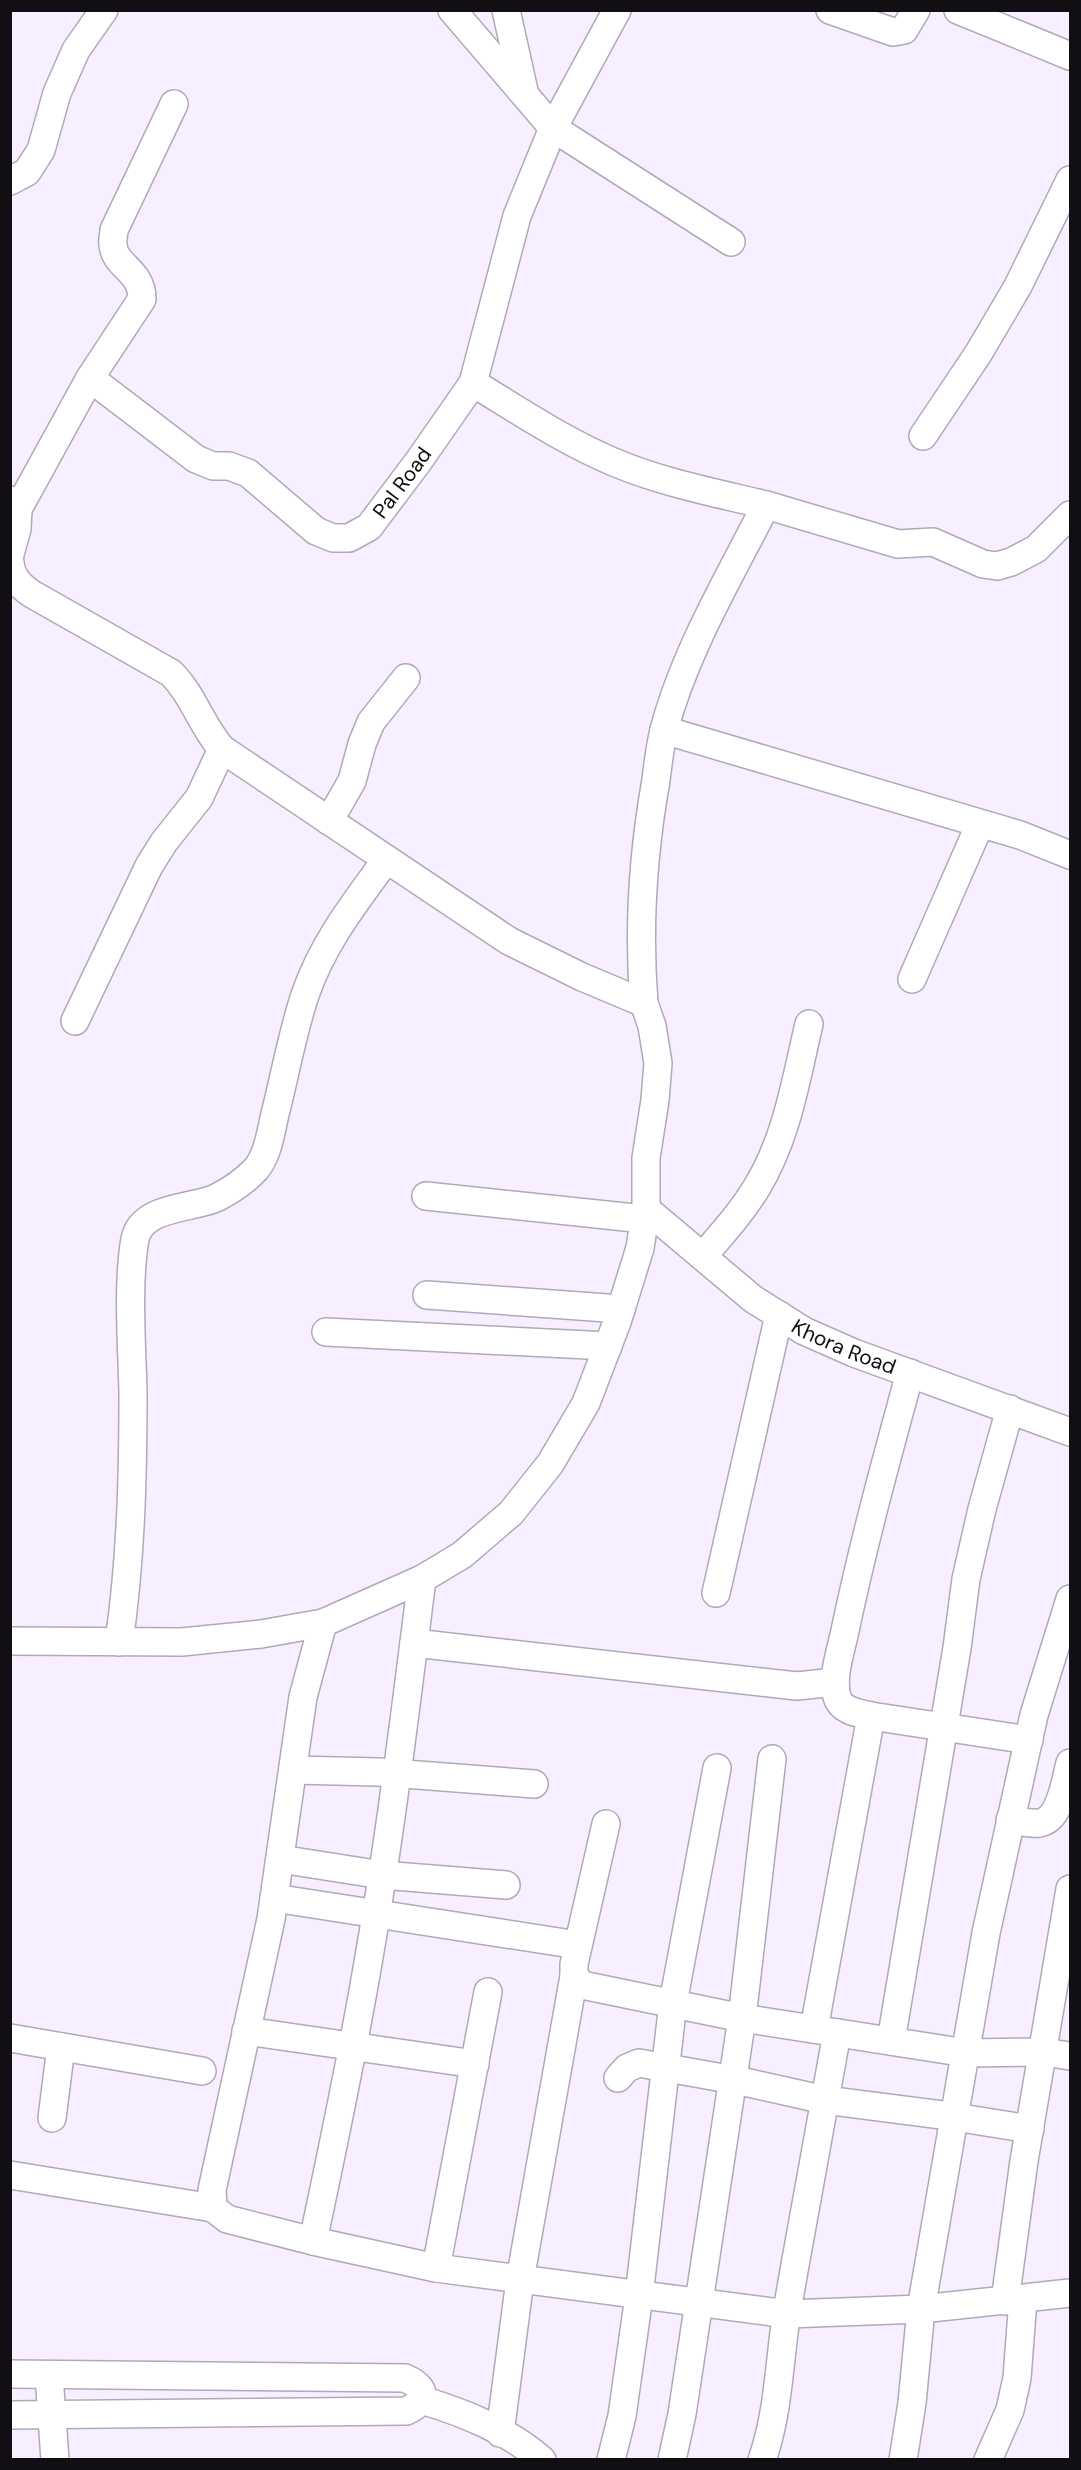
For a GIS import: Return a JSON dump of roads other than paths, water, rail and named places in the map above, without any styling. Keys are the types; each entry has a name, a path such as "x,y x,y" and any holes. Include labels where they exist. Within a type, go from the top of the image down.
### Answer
{"street":[{"path":"10,182 27,172 41,150 57,93 76,50 104,10"},
{"path":"452,10 553,128 731,242"},
{"path":"506,10 526,96"},
{"name":"Pal Road","path":"90,378 196,459 213,466 229,466 248,473 316,531 333,538 349,538 369,527 473,383 517,216 553,128 617,10"},
{"path":"830,10 892,32 904,30 916,10"},
{"path":"958,10 1071,56"},
{"path":"10,554 17,529 14,505 90,378 142,299 142,289 138,279 119,259 112,246 114,230 174,104"},
{"path":"923,436 978,354 1018,286 1071,180"},
{"path":"473,383 558,435 617,464 677,483 766,505 898,544 933,542 983,564 997,566 1011,562 1036,549 1071,515"},
{"path":"10,1641 182,1642 261,1634 322,1623 422,1579 462,1555 511,1513 544,1472 586,1403 621,1309 640,1248 645,1214 646,1158 658,1063 652,1026 644,1003 640,960 643,888 650,812 664,730 691,655 766,505"},
{"path":"10,562 18,584 32,594 171,673 185,687 208,734 222,749 509,941 582,977 644,1003"},
{"path":"329,821 352,781 362,744 371,722 406,678"},
{"path":"664,730 1020,835 1071,855"},
{"path":"75,1021 149,866 164,842 199,798 222,749"},
{"path":"912,979 980,824"},
{"path":"119,1642 126,1588 130,1523 133,1430 132,1274 136,1237 142,1224 159,1214 214,1199 238,1186 257,1168 267,1144 304,998 318,960 336,929 386,860"},
{"path":"703,1256 735,1220 758,1186 775,1151 787,1114 809,1024"},
{"path":"426,1196 645,1214"},
{"name":"Khora Road","path":"645,1214 703,1256 753,1299 814,1335 1071,1432"},
{"path":"427,1295 621,1309"},
{"path":"717,1593 779,1315"},
{"path":"326,1332 608,1346"},
{"path":"910,1373 879,1485 835,1682 838,1700 849,1711 871,1716 1029,1740"},
{"path":"891,2041 957,1648 966,1579 982,1509 1010,1409"},
{"path":"313,2241 352,2046 382,1875 422,1579"},
{"path":"903,2460 912,2403 921,2309 986,1933 1037,1705 1071,1599"},
{"path":"213,2208 212,2190 274,1898 303,1697 322,1623"},
{"path":"414,1643 797,1686 835,1682"},
{"path":"762,2460 769,2441 787,2314 825,2100 825,2031 871,1716"},
{"path":"672,2460 682,2414 742,2018 772,1759"},
{"path":"1010,1820 1038,1823 1049,1819 1056,1808 1071,1763"},
{"path":"611,2460 622,2416 639,2296 673,2003 717,1768"},
{"path":"293,1770 397,1773 534,1784"},
{"path":"1044,1821 1071,1827"},
{"path":"500,2433 520,2280 578,1945 606,1824"},
{"path":"280,1859 382,1875 506,1885"},
{"path":"988,2460 1010,2410 1017,2378 1014,2300 1030,2129 1071,1888"},
{"path":"274,1898 578,1945"},
{"path":"574,1976 582,1985 742,2018 966,2053 1043,2052 1071,2056"},
{"path":"436,2268 488,1992"},
{"path":"246,2031 475,2064"},
{"path":"10,2038 202,2071"},
{"path":"52,2118 61,2047"},
{"path":"618,2078 627,2068 639,2063 825,2100 1030,2129"},
{"path":"10,2175 213,2208 227,2219 436,2268 787,2314 921,2309 1071,2293"},
{"path":"10,2374 405,2378 416,2383 422,2392 422,2400 416,2407 406,2411 10,2415"},
{"path":"49,2375 56,2460"},
{"path":"422,2400 468,2415 532,2451 542,2460"}]}
